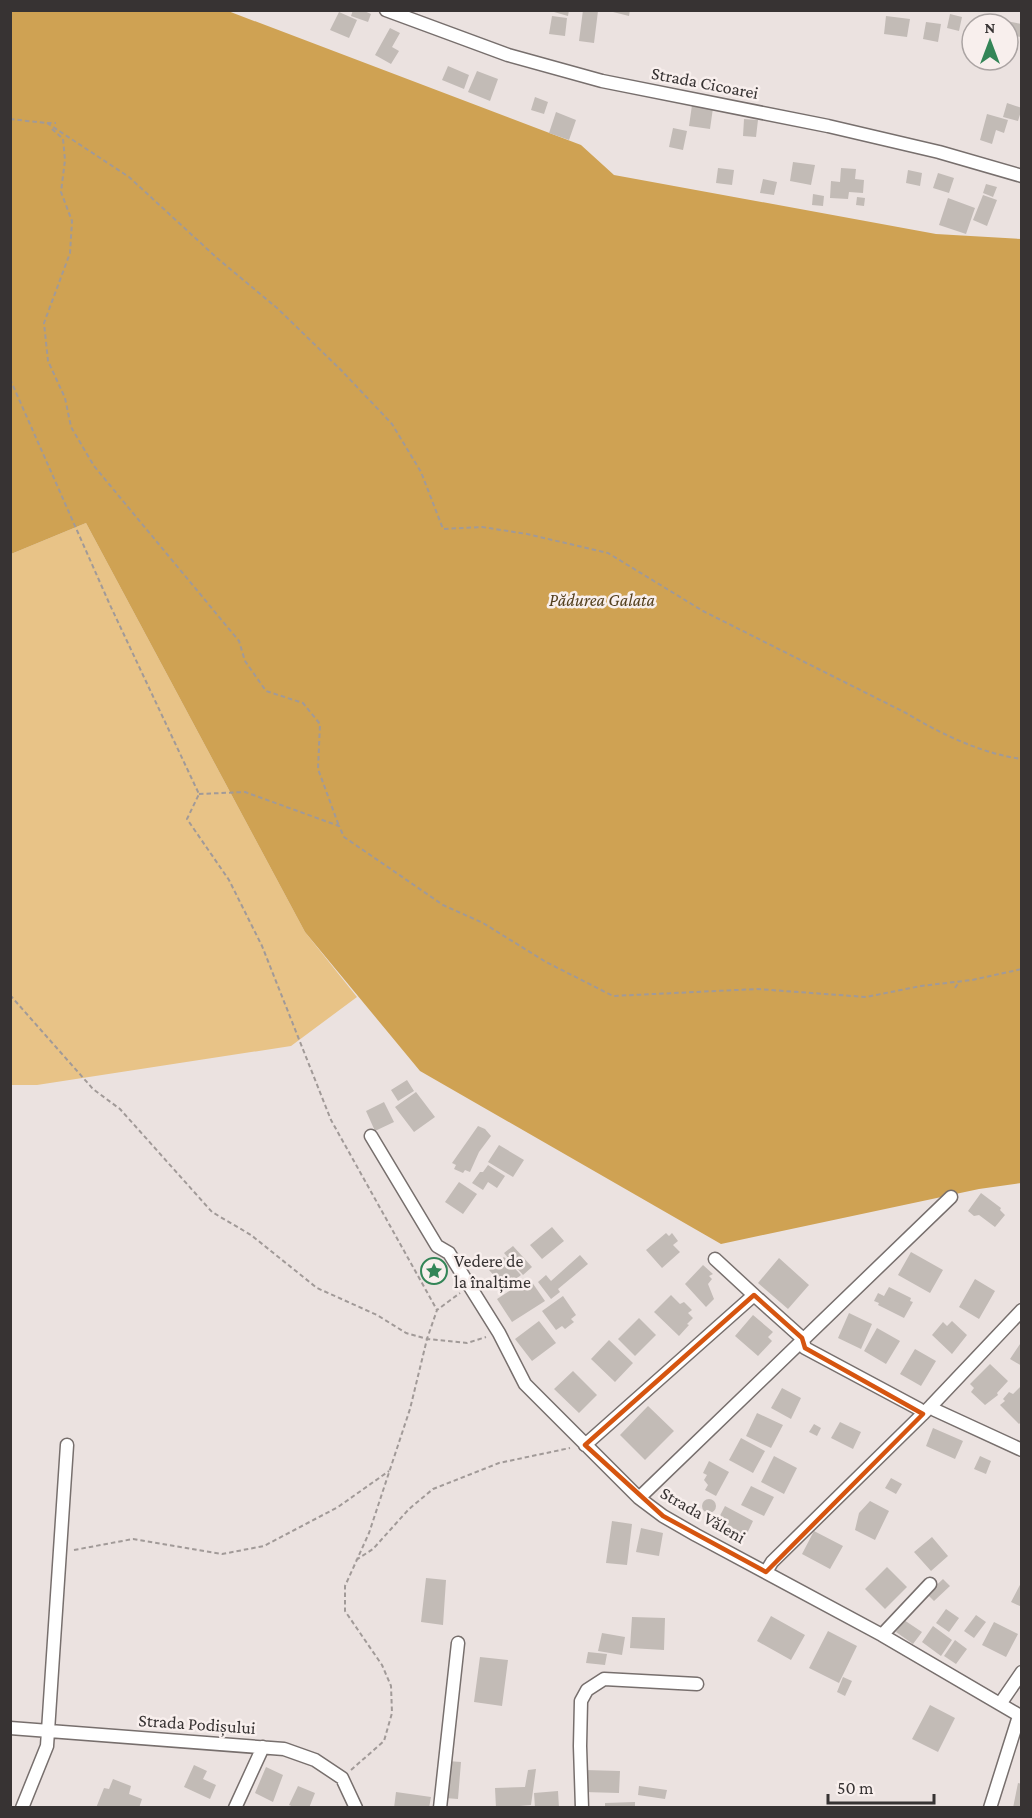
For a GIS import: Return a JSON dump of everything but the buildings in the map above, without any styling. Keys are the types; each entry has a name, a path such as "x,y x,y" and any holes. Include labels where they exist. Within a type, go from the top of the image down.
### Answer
{"street":[{"name":"Strada Cicoarei","path":"386,10 508,55 602,81 828,126 939,152 1022,176"},
{"name":"Strada Văleni","path":"371,1136 437,1246 449,1253 470,1286 499,1333 525,1384 639,1498 663,1516 882,1635 1020,1716"},
{"path":"639,1498 951,1197"},
{"path":"715,1259 802,1338 805,1348 919,1409 935,1410 1022,1450"},
{"path":"585,1444 754,1295"},
{"path":"766,1572 772,1562 1019,1318"},
{"path":"21,1808 47,1746 67,1445"},
{"path":"882,1635 930,1584"},
{"path":"440,1808 458,1644"},
{"path":"1000,1704 1022,1672"},
{"path":"582,1808 581,1701 587,1690 604,1679 696,1684"},
{"path":"990,1808 1020,1716"},
{"name":"Strada Podișului","path":"10,1728 284,1749 315,1760 342,1778"},
{"path":"236,1808 263,1747"},
{"path":"342,1778 356,1808"}],"path":[{"path":"10,119 56,123"},
{"path":"47,123 129,177 217,258 277,308 341,370 392,424 421,472 443,529 483,526 608,553 703,611 906,713 936,731 1005,757 1022,759"},
{"path":"47,123 63,139 65,160 61,192 72,221 69,253 44,323 48,361 65,398 71,427 94,466 239,641 245,661 266,691 303,703 320,724 318,769 344,837 443,905 483,923 546,962 613,996 758,989 866,997 1022,969"},
{"path":"10,379 110,604 199,794 188,819 230,880 262,946 331,1120 437,1310"},
{"path":"199,794 245,792 339,826"},
{"path":"955,988 959,982"},
{"path":"10,994 93,1089 120,1109 212,1212 251,1235 317,1287 377,1315 406,1333 426,1338 467,1342 499,1333"},
{"path":"342,1778 384,1741 392,1713 391,1686 382,1665 345,1611 345,1586 369,1533 390,1470 410,1409 426,1338 437,1310 470,1286"},
{"path":"356,1560 374,1549 409,1509 432,1489 499,1464 585,1444"},
{"path":"59,1554 94,1545 133,1539 222,1554 264,1546 338,1507 390,1470"}],"highlighted area":[{"path":"754,1295 802,1338 805,1348 923,1414 766,1572 663,1516 585,1445"}],"shaded area":[{"path":"86,523 305,932 357,997 291,1046 37,1085 11,1085 11,554"}],"green space":[{"name":"Pădurea Galata","path":"11,11 228,11 581,145 614,175 936,234 1021,239 1021,1183 979,1189 721,1244 420,1071 305,932 86,523 11,554"}],"place":[{"name":"Vedere de la înalțime","path":"434,1271"}]}
